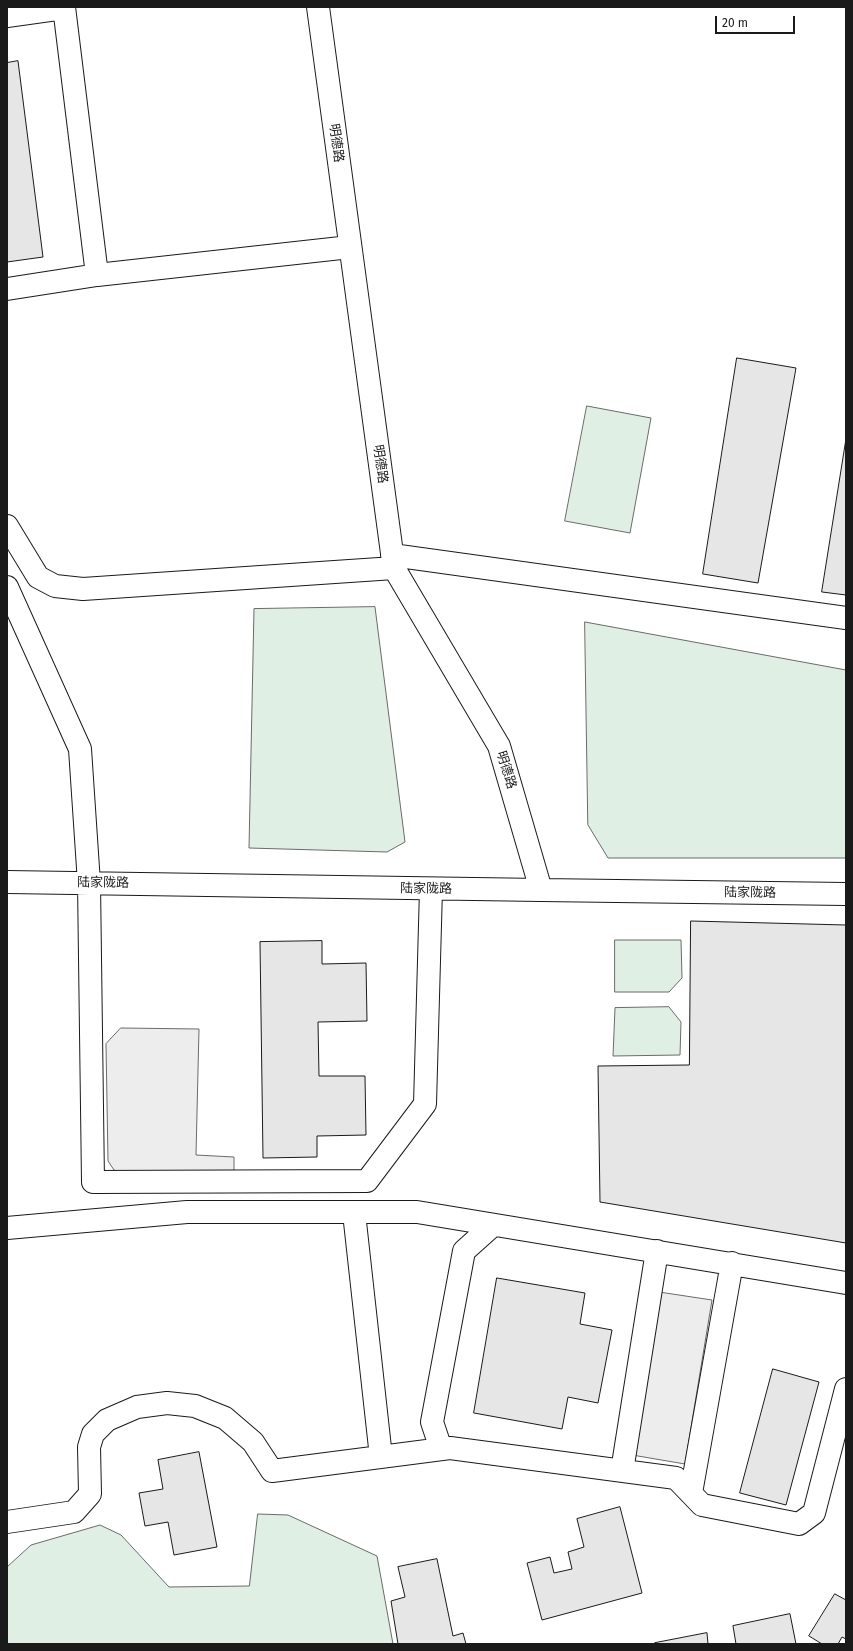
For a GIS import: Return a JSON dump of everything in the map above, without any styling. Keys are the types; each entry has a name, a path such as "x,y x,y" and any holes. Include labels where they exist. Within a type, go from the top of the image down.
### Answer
{"street":[{"path":"7,16 64,7 97,274"},
{"name":"明德路","path":"318,7 393,561 499,746 541,890"},
{"path":"7,289 97,274 350,247"},
{"path":"7,526 38,577 55,586 83,589 393,561 846,618"},
{"path":"7,587 80,749 90,883 93,1182 367,1181 424,1104 431,889"},
{"name":"陆家陇路","path":"7,882 846,894"},
{"path":"7,1228 188,1212 417,1212 846,1283"},
{"path":"354,1213 381,1457"},
{"path":"441,1449 432,1422 464,1251 493,1224"},
{"path":"622,1470 657,1251"},
{"path":"690,1493 732,1263"},
{"path":"7,1522 74,1512 90,1494 89,1447 93,1434 107,1420 137,1406 167,1403 195,1406 225,1418 253,1442 272,1471 450,1448 676,1478 702,1505 798,1524 814,1513 846,1389"}],"green space":[{"path":"587,406 651,418 630,533 565,521"},
{"path":"375,607 405,842 387,852 249,848 254,609"},
{"path":"585,622 846,670 846,858 608,858 588,825"},
{"path":"615,940 681,940 682,978 669,992 615,992"},
{"path":"669,1007 681,1022 680,1055 613,1056 615,1008"},
{"path":"258,1514 288,1515 377,1556 393,1644 7,1644 7,1567 31,1545 100,1525 121,1535 169,1587 249,1586"}],"shaded area":[{"path":"121,1028 199,1029 196,1155 234,1157 234,1176 124,1174 114,1170 108,1161 106,1044"},
{"path":"659,1292 712,1300 685,1464 632,1455"}],"building":[{"path":"18,61 43,257 7,262 7,63"},
{"path":"737,358 796,368 758,583 703,574"},
{"path":"846,439 846,595 822,592"},
{"path":"691,921 846,925 846,1243 600,1202 598,1066 689,1065"},
{"path":"322,941 322,964 366,963 367,1021 318,1022 319,1076 365,1076 366,1135 317,1136 317,1157 263,1158 260,942"},
{"path":"497,1278 585,1293 580,1324 612,1330 598,1403 568,1397 562,1429 474,1413"},
{"path":"773,1369 819,1382 786,1505 740,1493"},
{"path":"199,1452 217,1547 174,1555 168,1522 145,1526 139,1493 163,1489 158,1460"},
{"path":"620,1507 642,1593 542,1620 527,1563 550,1557 554,1573 572,1569 568,1552 584,1547 577,1519"},
{"path":"437,1559 453,1636 463,1633 466,1644 398,1644 391,1601 405,1597 398,1567"},
{"path":"835,1594 846,1600 846,1639 842,1637 838,1644 822,1644 809,1636"},
{"path":"790,1614 796,1644 736,1644 733,1626"},
{"path":"707,1633 708,1644 655,1643"}]}
